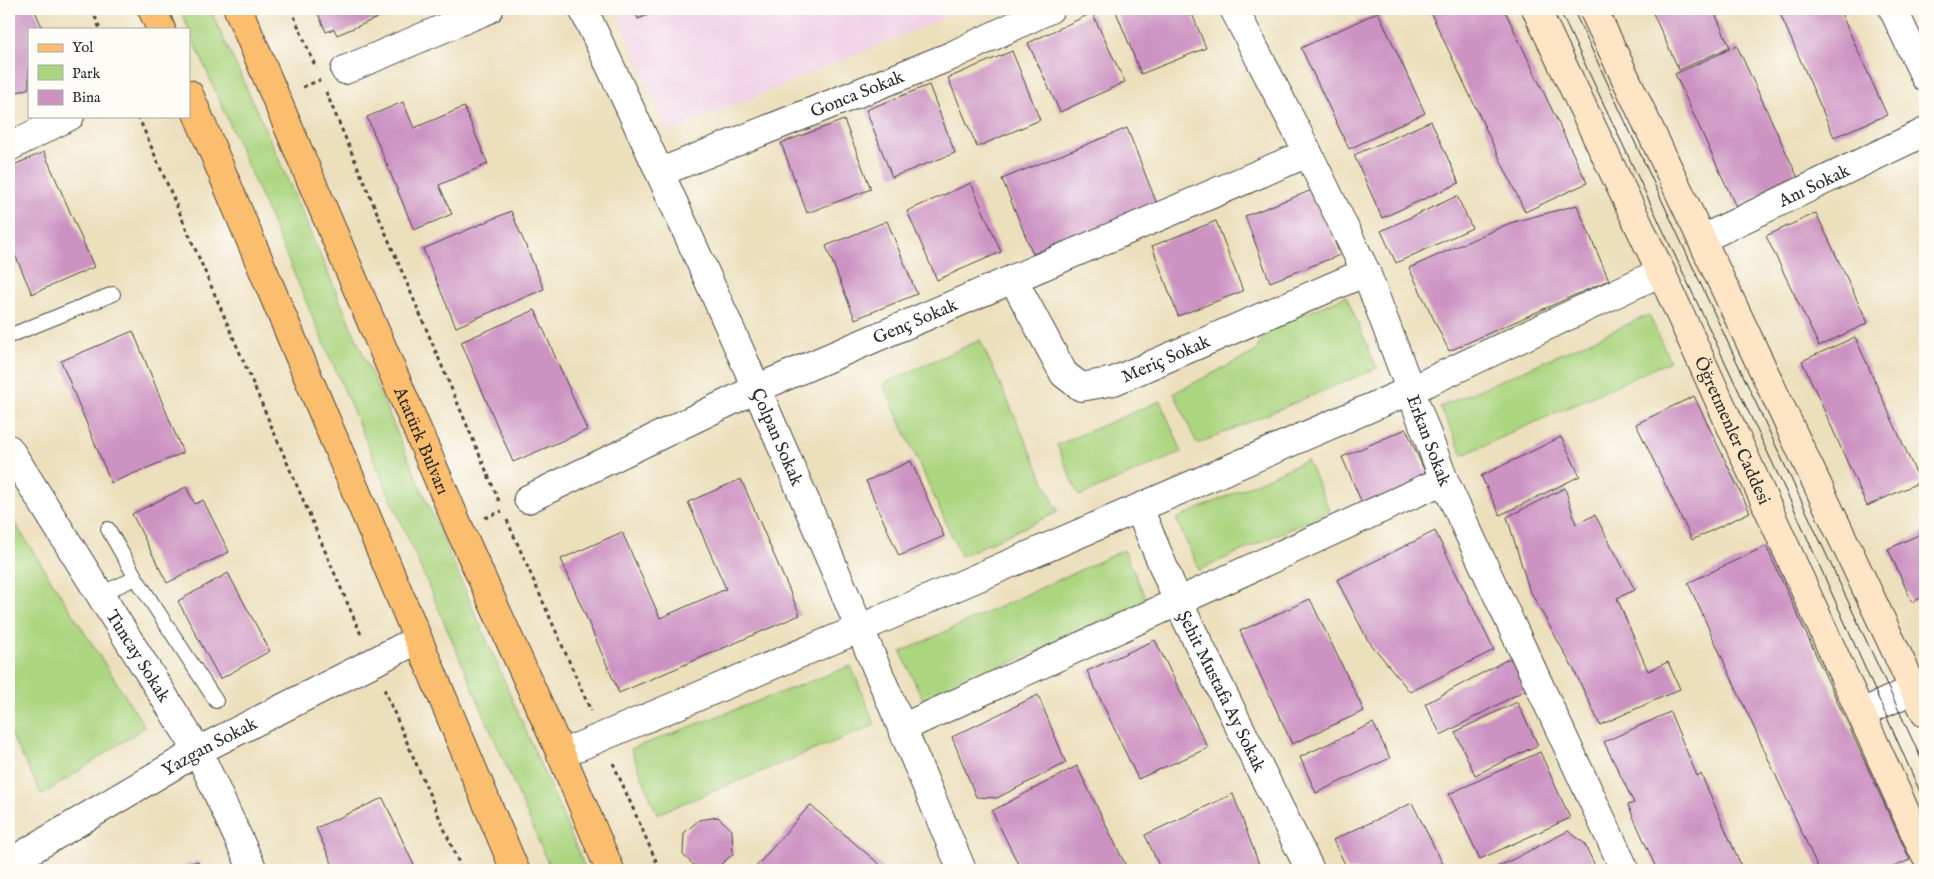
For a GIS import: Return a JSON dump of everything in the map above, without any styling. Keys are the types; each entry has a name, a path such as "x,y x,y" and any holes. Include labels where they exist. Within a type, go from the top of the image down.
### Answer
{"main road":[{"path":"152,9 161,28"},
{"name":"Atatürk Bulvarı","path":"238,9 460,530 561,754 610,870"},
{"name":"Öğretmenler Caddesi","path":"1536,9 1661,272 1925,855"},
{"path":"1593,9 1702,239 1920,686 1925,713"},
{"path":"190,96 515,870"}],"street":[{"path":"333,75 489,9"},
{"name":"Çolpan Sokak","path":"583,9 661,172 758,388 962,870"},
{"name":"Gonca Sokak","path":"661,172 951,56 1050,9"},
{"name":"Erkan Sokak","path":"1234,9 1308,152 1366,272 1409,391 1444,480 1625,870"},
{"path":"1893,9 1925,77"},
{"path":"9,147 66,118"},
{"name":"Anı Sokak","path":"1702,239 1925,132"},
{"name":"Genç Sokak","path":"528,499 758,388 1308,152"},
{"name":"Meriç Sokak","path":"1013,279 1064,374 1081,387 1114,381 1366,272"},
{"path":"561,754 861,628 1409,391 1661,272"},
{"name":"Tuncay Sokak","path":"9,450 198,751 253,870"},
{"path":"902,728 1178,602 1212,584 1444,480"},
{"name":"Şehit Mustafa Ay Sokak","path":"1139,508 1178,602 1310,870"},
{"name":"Yazgan Sokak","path":"9,863 198,751 417,640"},
{"path":"1862,713 1920,686"}],"lane":[{"path":"9,336 113,294"},
{"path":"108,528 136,578 216,701"},
{"path":"100,594 136,578"}],"path":[{"path":"92,9 100,28"},
{"path":"291,9 333,75 503,510 660,870"},
{"path":"277,98 333,75"},
{"path":"139,118 462,870"},
{"path":"460,530 503,510"}],"shaded area":[{"path":"615,9 965,9 668,133"}],"green space":[{"path":"180,9 210,9 273,146 586,870 551,870 190,32 190,28 188,28"},
{"path":"1346,296 1377,368 1197,444 1174,393 1255,352 1269,329"},
{"path":"1649,315 1670,361 1463,455 1440,407"},
{"path":"980,340 1058,512 961,556 883,384"},
{"path":"1160,401 1182,452 1079,496 1057,445"},
{"path":"1307,460 1330,511 1199,570 1176,519"},
{"path":"9,514 145,727 42,795 9,731"},
{"path":"1124,550 1147,601 924,702 901,652"},
{"path":"851,666 875,725 657,814 631,749"}],"building":[{"path":"9,9 34,9 43,28 28,28 28,88 18,92 9,71"},
{"path":"316,9 379,9 382,16 337,35 334,29 326,32"},
{"path":"410,9 422,9 412,13"},
{"path":"634,9 663,9 638,19"},
{"path":"1115,9 1190,9 1206,48 1141,74"},
{"path":"1429,9 1504,9 1587,183 1525,212"},
{"path":"1651,9 1713,9 1730,47 1679,70"},
{"path":"1778,9 1839,9 1887,115 1834,137"},
{"path":"1378,12 1425,113 1349,149 1301,48"},
{"path":"1092,13 1125,82 1060,112 1028,43"},
{"path":"1737,46 1798,178 1736,207 1675,74"},
{"path":"1012,51 1040,120 977,147 948,78"},
{"path":"929,85 955,153 892,177 866,110"},
{"path":"403,102 414,128 464,107 488,164 439,185 452,214 414,230 367,117"},
{"path":"844,120 871,189 807,213 781,143"},
{"path":"1431,121 1459,183 1382,218 1354,155"},
{"path":"1127,128 1157,204 1033,254 1002,179"},
{"path":"44,152 94,267 32,294 9,241 9,167"},
{"path":"971,183 1001,252 937,280 907,211"},
{"path":"1315,189 1340,255 1270,282 1245,216"},
{"path":"1457,196 1472,228 1396,263 1381,231"},
{"path":"1577,205 1609,280 1449,351 1409,268 1510,223"},
{"path":"511,211 544,289 456,327 423,249"},
{"path":"1816,213 1868,323 1819,346 1766,236"},
{"path":"887,221 917,294 855,319 826,246"},
{"path":"1216,221 1243,291 1178,316 1152,246"},
{"path":"535,310 587,430 513,462 461,342"},
{"path":"133,331 183,453 111,483 61,361"},
{"path":"1855,337 1920,482 1867,506 1802,361"},
{"path":"1694,396 1750,512 1692,540 1636,424"},
{"path":"1406,429 1429,481 1365,510 1342,457"},
{"path":"1561,437 1580,476 1500,515 1481,476"},
{"path":"911,461 944,536 899,556 866,481"},
{"path":"741,479 800,615 619,693 561,559 622,532 660,618 726,589 688,502"},
{"path":"186,487 195,504 203,500 229,552 167,583 132,514"},
{"path":"1565,488 1576,524 1595,515 1635,590 1617,598 1648,671 1668,662 1680,689 1600,725 1574,670 1529,589 1507,517"},
{"path":"1435,531 1494,650 1410,692 1367,639 1337,580"},
{"path":"1925,532 1925,596 1912,602 1888,549"},
{"path":"1766,546 1910,860 1886,870 1819,870 1688,583"},
{"path":"228,573 270,651 220,679 178,601"},
{"path":"1310,599 1364,711 1292,744 1240,631"},
{"path":"1155,640 1208,748 1138,779 1087,671"},
{"path":"1510,658 1527,689 1441,735 1425,704"},
{"path":"1038,695 1066,763 997,798 976,797 952,737"},
{"path":"1517,702 1538,745 1475,775 1455,732"},
{"path":"1670,712 1697,776 1701,774 1743,870 1657,870 1628,805 1634,803 1604,742"},
{"path":"1373,723 1390,758 1316,793 1300,757"},
{"path":"1540,752 1570,818 1480,859 1449,794"},
{"path":"1077,766 1128,870 1021,870 992,811"},
{"path":"1233,794 1261,870 1161,870 1145,835"},
{"path":"383,798 416,870 335,870 316,828"},
{"path":"1412,803 1446,870 1348,870 1333,840"},
{"path":"810,805 886,870 753,870"},
{"path":"718,817 732,830 733,854 717,868 698,869 683,855 684,833 699,820"},
{"path":"1568,831 1584,843 1597,870 1496,870 1496,868"},
{"path":"198,861 201,870 172,870"}],"tram line":[{"path":"1559,9 1797,515 1925,803"},
{"path":"1573,9 1925,767"}]}
